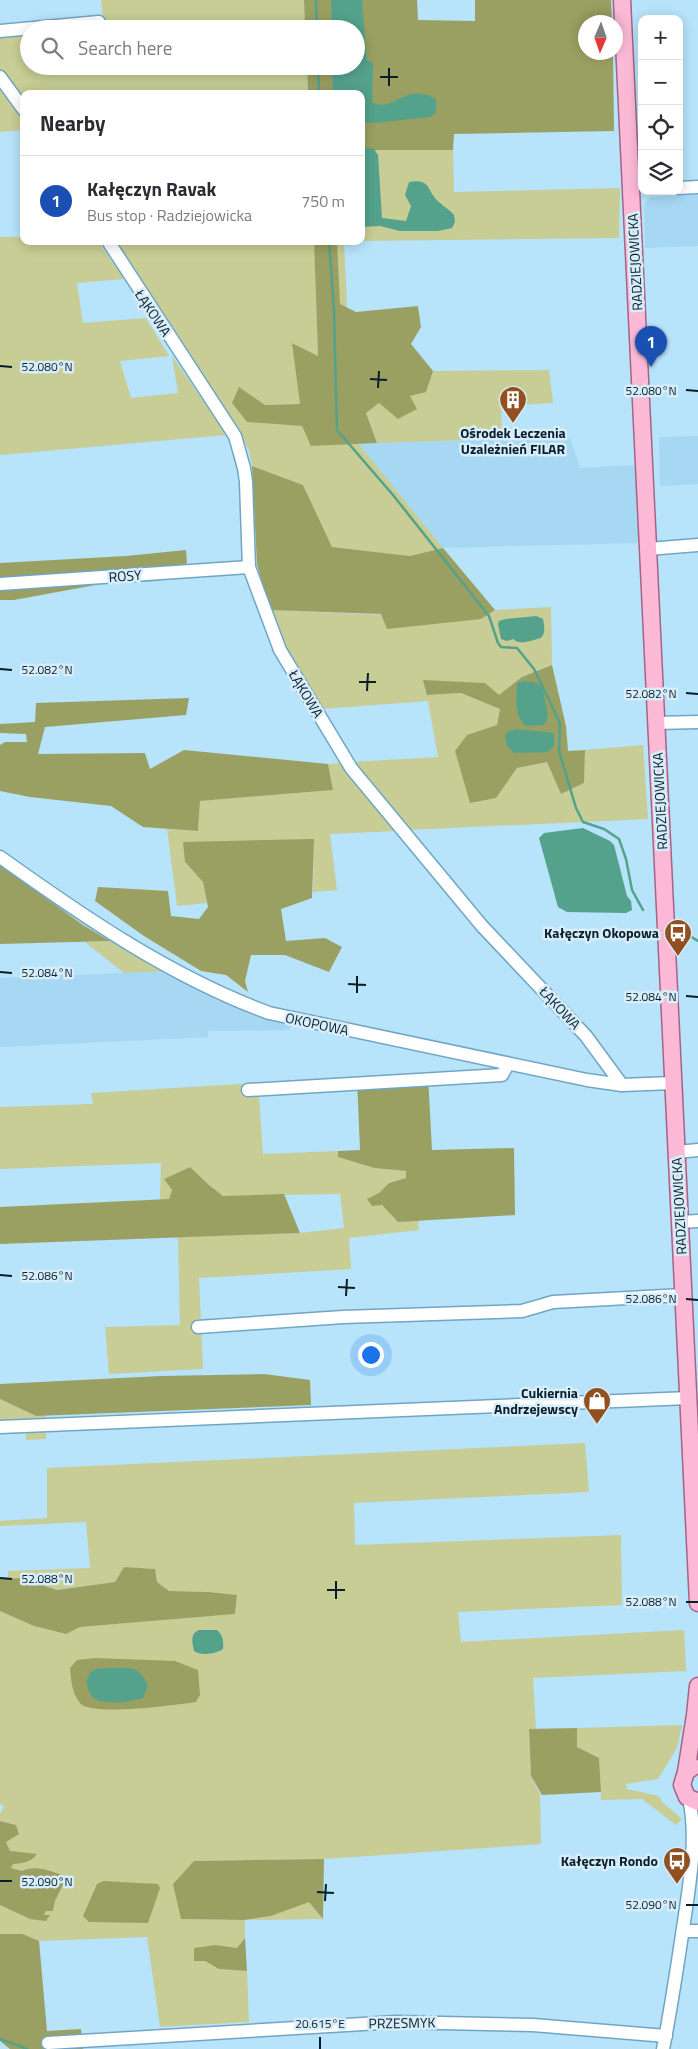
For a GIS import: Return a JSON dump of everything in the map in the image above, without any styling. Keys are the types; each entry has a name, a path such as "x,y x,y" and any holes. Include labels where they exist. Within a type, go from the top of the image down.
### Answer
{"main road":[{"name":"RADZIEJOWICKA","path":"622,0 636,190 648,549 698,1603"},
{"path":"694,1800 684,1793 682,1785 692,1769 698,1686"}],"street":[{"path":"0,31 20,29"},
{"path":"0,77 20,104"},
{"path":"683,188 698,188"},
{"name":"ŁĄKOWA","path":"111,245 236,436 246,482 249,567 280,650 351,768 482,926 586,1036 622,1086"},
{"path":"648,549 698,545"},
{"name":"ROSY","path":"0,584 249,567"},
{"path":"656,723 698,722"},
{"name":"OKOPOWA","path":"0,858 75,911 193,980 234,1000 269,1013 587,1080 622,1086 672,1083"},
{"path":"248,1090 502,1075 508,1064"},
{"path":"677,1152 698,1150"},
{"path":"680,1222 698,1221"},
{"path":"198,1327 343,1318 522,1311 554,1302 683,1295"},
{"path":"0,1427 689,1398"},
{"path":"694,1800 694,1865"},
{"path":"663,2049 698,1841"},
{"path":"683,1931 698,1931"},
{"name":"PRZESMYK","path":"48,2043 396,2022 533,2026 666,2036"}],"shaded area":[{"path":"101,0 304,0 305,20 103,20"},
{"path":"304,0 417,0 418,20 475,21 475,0 611,0 612,15 578,15 578,60 613,60 614,131 454,134 453,150 365,150 365,90 308,90 307,75 365,75 365,20 305,20"},
{"path":"331,0 362,0 364,20 332,20"},
{"path":"20,36 20,75 307,75 308,90 20,90 20,98 0,70 0,38"},
{"path":"365,36 367,60 373,63 372,102 380,105 387,104 407,95 425,94 436,99 436,112 430,117 365,122 365,90 333,90 332,75 365,75"},
{"path":"0,86 20,112 20,130 0,132"},
{"path":"365,148 374,149 378,155 382,218 406,221 411,206 405,195 409,182 416,181 428,186 435,198 454,215 455,222 452,228 438,231 400,231 380,226 365,227"},
{"path":"365,150 453,150 454,192 620,188 619,238 365,241"},
{"path":"698,195 698,246 645,248 644,205 651,197"},
{"path":"0,237 20,237 20,245 101,245 124,279 77,283 83,323 146,318 169,356 120,361 131,398 178,393 172,356 227,435 0,455"},
{"path":"118,245 314,245 318,357 293,343 300,404 265,405 239,387 247,422 302,426 312,446 358,443 443,548 410,556 332,547 303,485 252,466 249,450"},
{"path":"314,245 337,245 340,304 356,312 418,306 421,327 411,344 433,371 426,392 410,396 417,409 398,419 379,403 366,413 377,443 311,446 302,426 247,422 232,403 239,387 265,405 300,404 292,343 318,356"},
{"path":"337,245 344,245 347,307 339,304"},
{"path":"549,370 553,403 501,406 502,439 377,443 366,413 379,402 417,409 409,396 426,392 433,371"},
{"path":"698,436 698,484 660,486 659,437"},
{"path":"570,438 580,468 636,465 639,543 443,548 358,443"},
{"path":"252,466 303,485 332,547 410,556 443,548 495,610 481,619 387,629 381,614 269,610 257,564"},
{"path":"186,550 187,563 158,581 101,584 14,600 0,600 0,563 126,556"},
{"path":"551,607 552,665 522,677 499,696 485,683 427,695 461,693 500,709 497,725 467,735 470,803 496,798 517,768 547,762 561,794 584,783 585,750 643,745 648,819 407,830 351,762 438,757 428,701 321,709 286,651 269,610 481,619 495,610"},
{"path":"536,616 543,619 544,631 541,638 523,642 513,639 507,641 501,639 499,621"},
{"path":"552,665 566,726 568,751 585,750 584,783 561,794 547,762 517,768 496,798 470,803 455,751 467,735 497,725 500,709 461,693 427,695 423,680 485,683 499,695 522,677"},
{"path":"524,681 542,686 548,716 544,725 526,726 519,717 517,712 517,683"},
{"path":"189,698 186,715 45,727 38,754 145,753 150,769 184,750 328,764 333,790 200,801 198,831 143,827 111,806 30,797 0,791 0,745 5,742 27,742 26,734 0,733 0,724 35,722 36,703"},
{"path":"516,729 554,733 554,746 547,752 514,753 507,746 505,738 507,732"},
{"path":"344,763 396,831 330,834 337,890 313,892 314,840 185,862 203,882 207,903 177,906 167,829 198,831 200,801 333,790 328,764"},
{"path":"583,828 610,841 614,845 632,910 626,913 567,912 558,907 539,838 544,833"},
{"path":"314,839 312,898 281,909 286,941 325,938 342,947 329,972 285,955 251,955 245,981 248,992 226,975 201,971 144,936 95,901 98,887 168,891 171,916 199,919 208,907 203,882 185,862 183,842"},
{"path":"0,865 83,925 110,941 0,944"},
{"path":"110,941 166,971 124,973 85,942"},
{"path":"166,971 293,1022 289,1030 208,1031 208,1037 0,1047 0,978"},
{"path":"428,1076 432,1150 514,1148 515,1215 398,1222 382,1205 372,1206 367,1199 379,1193 389,1183 406,1178 406,1171 374,1168 338,1157 338,1151 360,1150 357,1079"},
{"path":"258,1083 263,1154 338,1151 338,1157 374,1168 406,1171 406,1178 389,1183 379,1193 367,1200 382,1205 398,1222 418,1219 419,1230 349,1238 351,1269 199,1278 203,1369 109,1374 105,1327 180,1325 178,1237 300,1233 344,1228 340,1194 223,1196 190,1167 164,1179 172,1190 169,1199 160,1200 161,1163 0,1169 0,1107 93,1104 91,1093"},
{"path":"190,1167 223,1196 284,1194 300,1233 0,1244 0,1207 169,1199 172,1190 164,1179"},
{"path":"264,1374 310,1380 311,1405 36,1416 0,1399 0,1384 161,1376"},
{"path":"0,1399 36,1416 45,1416 46,1439 26,1440 26,1433 0,1434"},
{"path":"585,1443 589,1492 354,1503 355,1545 621,1535 622,1605 458,1612 461,1642 684,1630 686,1671 533,1678 536,1729 529,1729 531,1776 540,1794 541,1844 324,1859 194,1861 181,1919 244,1920 271,1916 309,1901 323,1919 245,1920 245,1938 237,1948 216,1945 194,1961 205,1961 220,1969 247,1971 249,2022 160,2027 147,1937 39,1941 23,1934 0,1934 0,1905 30,1919 50,1915 44,1915 46,1911 53,1911 55,1901 67,1878 39,1869 33,1868 22,1871 11,1868 13,1864 37,1855 10,1851 6,1842 18,1834 16,1825 0,1821 0,1814 4,1806 0,1804 0,1611 34,1626 66,1634 80,1627 235,1614 237,1595 169,1591 157,1582 155,1569 124,1567 115,1582 57,1590 21,1578 8,1579 8,1571 90,1568 86,1522 0,1526 0,1521 47,1518 47,1468"},
{"path":"124,1567 155,1569 157,1582 169,1591 237,1595 235,1614 80,1627 66,1634 34,1626 0,1611 0,1579 21,1578 57,1590 115,1582"},
{"path":"199,1630 217,1630 223,1639 223,1649 208,1654 200,1654 194,1651 193,1636"},
{"path":"95,1658 175,1661 198,1670 200,1695 196,1702 136,1709 89,1707 81,1704 76,1696 72,1687 70,1668 77,1660"},
{"path":"131,1668 141,1674 148,1685 143,1698 127,1701 100,1701 89,1692 88,1677 94,1670"},
{"path":"682,1725 677,1748 658,1779 626,1784 627,1789 659,1796 662,1802 682,1819 676,1825 642,1799 601,1800 599,1758 577,1747 577,1728"},
{"path":"577,1728 577,1747 599,1758 601,1792 542,1795 531,1776 529,1729"},
{"path":"0,1821 16,1825 19,1834 6,1842 10,1851 37,1854 29,1861 13,1864 11,1868 22,1871 33,1868 67,1877 55,1901 53,1911 46,1911 44,1915 50,1915 46,1921 30,1919 0,1905"},
{"path":"324,1859 323,1919 309,1902 271,1916 244,1920 181,1919 173,1884 194,1861"},
{"path":"103,1881 158,1884 160,1888 148,1923 89,1922 83,1916 97,1884"},
{"path":"0,1934 23,1934 39,1941 47,2031 81,2029 83,2049 10,2049 0,2041"},
{"path":"245,1938 247,1971 219,1969 205,1961 194,1961 194,1948 216,1945 237,1948"}],"waterway":[{"path":"316,0 317,20"},
{"path":"318,75 319,90"},
{"path":"329,245 334,311 337,430 393,495 489,616 501,647 517,648 534,669 560,723 559,751 576,808 583,822 604,829 619,839 626,859 632,890 643,910"},
{"path":"683,932 698,941"},
{"path":"0,2039 27,2049"}],"place":[{"name":"Kałęczyn Ravak","path":"651,367"},
{"name":"Ośrodek Leczenia Uzależnień FILAR","path":"513,424"},
{"name":"Kałęczyn Okopowa","path":"678,957"},
{"name":"Cukiernia Andrzejewscy","path":"597,1425"},
{"name":"Kałęczyn Rondo","path":"677,1885"}]}
